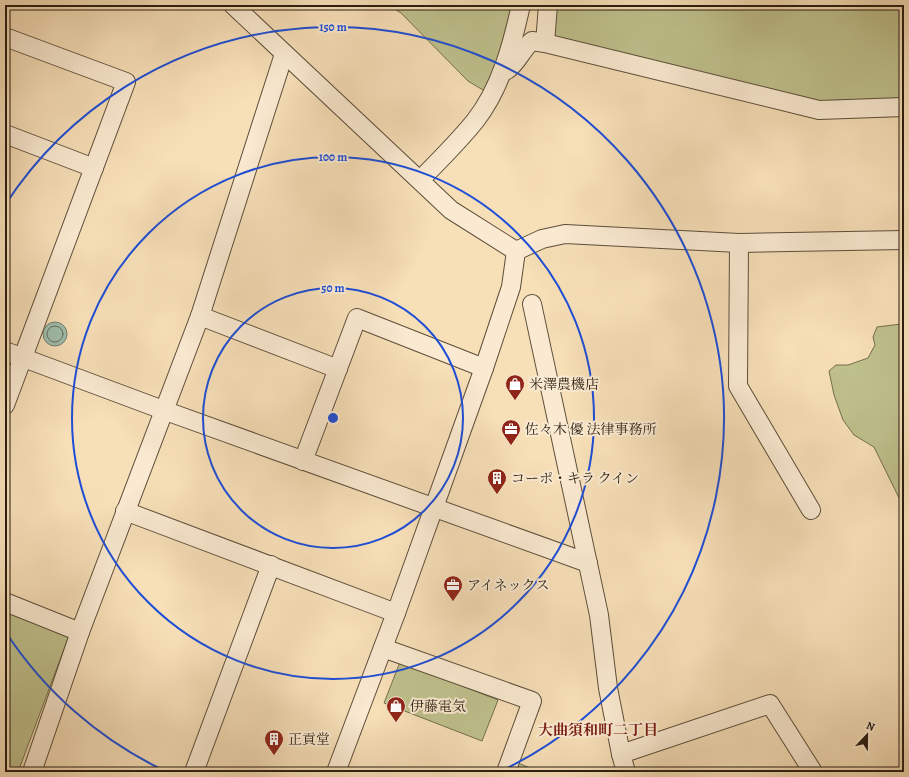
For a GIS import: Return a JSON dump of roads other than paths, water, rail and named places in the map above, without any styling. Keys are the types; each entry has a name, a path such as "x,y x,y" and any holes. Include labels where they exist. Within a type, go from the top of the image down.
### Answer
{"street":[{"path":"233,5 421,180 451,210 516,251"},
{"path":"421,180 476,120 501,75 521,5"},
{"path":"545,43 548,5"},
{"path":"5,37 126,82 5,405"},
{"path":"501,75 513,66 525,47 532,41 819,110 904,107"},
{"path":"32,772 80,632 163,410 200,316 284,54"},
{"path":"5,134 94,168"},
{"path":"516,251 542,239 565,234 739,243 901,240"},
{"path":"739,243 738,386 811,510"},
{"path":"336,772 396,613 484,368 511,287 516,251"},
{"path":"532,304 599,615 608,688 626,772"},
{"path":"200,316 338,369"},
{"path":"303,461 357,318 484,368"},
{"path":"5,351 303,461 588,563"},
{"path":"125,511 396,613"},
{"path":"194,772 271,565"},
{"path":"5,602 80,632"},
{"path":"383,648 532,702 506,772"},
{"path":"621,754 770,704 813,772"}],"water":[{"path":"55,322 60,323 66,329 66,339 60,345 55,346 50,345 44,339 43,334 44,329 50,323"}],"place":[{"name":"米澤農機店","path":"515,401"},
{"name":"佐々木 優 法律事務所","path":"511,446"},
{"name":"コーポ・キラ クイン","path":"497,495"},
{"name":"アイネックス","path":"453,602"},
{"name":"伊藤電気","path":"396,723"},
{"name":"正貢堂","path":"274,756"}],"district":[{"name":"大曲須和町二丁目","path":"598,730"}]}
